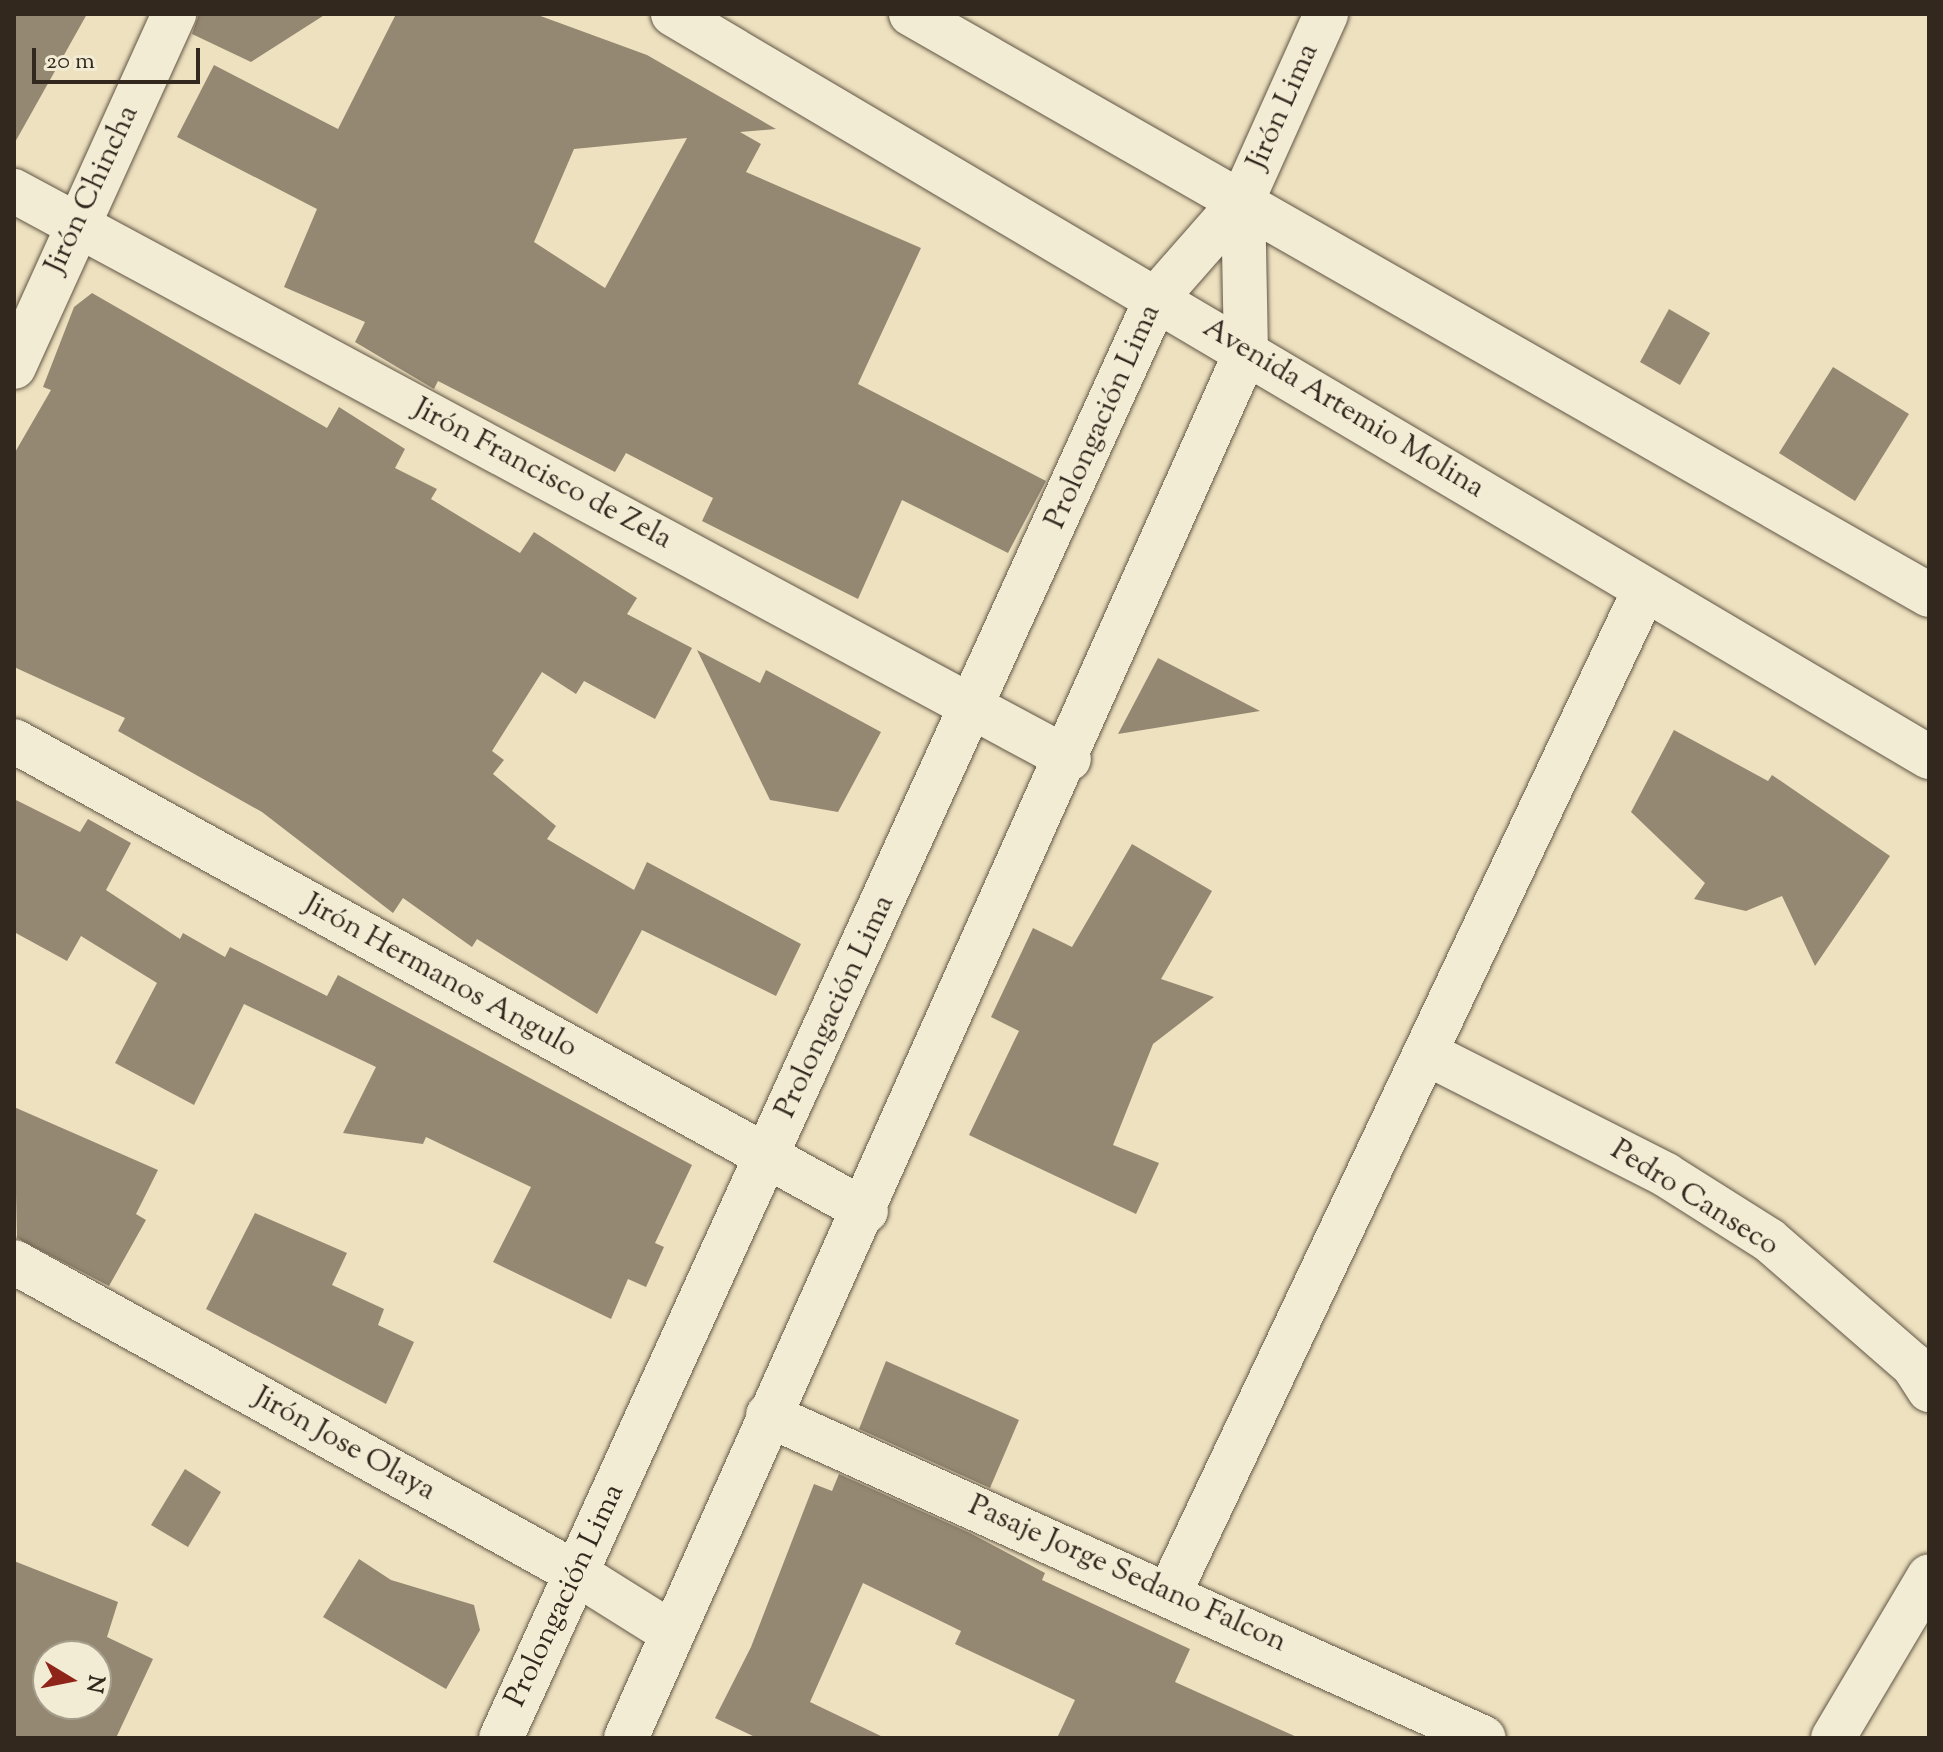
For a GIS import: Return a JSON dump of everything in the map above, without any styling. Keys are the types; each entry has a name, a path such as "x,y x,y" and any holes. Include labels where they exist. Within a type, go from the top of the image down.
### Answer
{"street":[{"name":"Jirón Chincha","path":"14,367 75,226 174,14"},
{"name":"Avenida Artemio Molina","path":"673,14 1157,297 1644,591 1929,757"},
{"path":"911,14 1243,199 1929,595"},
{"name":"Jirón Lima","path":"1243,199 1326,14"},
{"name":"Jirón Francisco de Zela","path":"14,191 974,705 1069,759"},
{"name":"Prolongación Lima","path":"501,1738 974,705 1157,297 1243,199"},
{"path":"626,1738 768,1415 866,1211 1069,759 1246,352 1243,199"},
{"path":"1169,1594 1644,591"},
{"name":"Jirón Hermanos Angulo","path":"14,741 866,1211"},
{"name":"Pedro Canseco","path":"1426,1053 1666,1175 1769,1240 1913,1365 1929,1390"},
{"name":"Jirón Jose Olaya","path":"14,1262 576,1573 670,1632"},
{"name":"Pasaje Jorge Sedano Falcon","path":"768,1415 1484,1738"},
{"path":"1833,1738 1929,1576"}],"building":[{"path":"14,14 87,14 14,144"},
{"path":"199,14 326,14 251,62 192,34"},
{"path":"396,14 535,14 647,55 776,129 740,132 761,144 746,172 921,248 858,384 1046,481 1008,553 902,500 858,599 702,521 713,498 626,453 615,472 438,381 434,389 355,342 365,322 284,287 317,209 177,137 214,65 338,129","holes":["687,138 605,288 534,242 574,149"]},
{"path":"92,293 327,428 339,407 405,449 395,468 437,489 431,499 520,553 534,532 637,598 627,614 692,648 655,719 584,681 576,694 542,672 492,751 504,760 493,774 556,826 547,839 634,890 647,862 801,944 776,996 642,930 597,1014 477,939 472,947 403,898 393,913 262,812 118,731 125,718 14,667 14,454 51,390 43,387 74,307"},
{"path":"1669,309 1710,333 1680,385 1640,362"},
{"path":"1833,367 1909,414 1855,501 1779,453"},
{"path":"697,650 760,683 766,670 881,732 838,812 770,800"},
{"path":"1158,658 1260,711 1118,734"},
{"path":"1674,730 1768,781 1772,775 1890,856 1815,966 1782,896 1746,911 1694,899 1705,883 1631,812"},
{"path":"14,799 80,832 88,819 131,843 106,890 180,939 183,933 225,957 230,947 327,996 338,975 692,1165 655,1243 664,1247 646,1287 628,1279 611,1319 493,1262 531,1187 426,1137 423,1144 343,1133 376,1067 244,1004 194,1105 115,1063 157,983 81,936 67,961 14,932"},
{"path":"1132,844 1212,891 1161,979 1214,997 1153,1044 1113,1145 1159,1163 1136,1214 969,1135 1019,1031 991,1017 1033,928 1072,947"},
{"path":"14,1107 158,1170 136,1214 146,1220 109,1286 17,1238"},
{"path":"255,1213 347,1253 332,1285 384,1309 378,1325 414,1342 386,1404 206,1309"},
{"path":"886,1361 1019,1420 990,1488 859,1429"},
{"path":"185,1469 221,1492 188,1547 151,1525"},
{"path":"839,1474 970,1533 1045,1573 1042,1580 1190,1649 1175,1682 1299,1738 1057,1738 1075,1700 955,1644 961,1631 863,1583 810,1702 885,1738 757,1738 715,1718 751,1647 814,1484 832,1491"},
{"path":"359,1559 391,1580 474,1605 480,1630 446,1689 323,1617"},
{"path":"14,1561 118,1602 107,1637 153,1659 116,1738 14,1738"}]}
